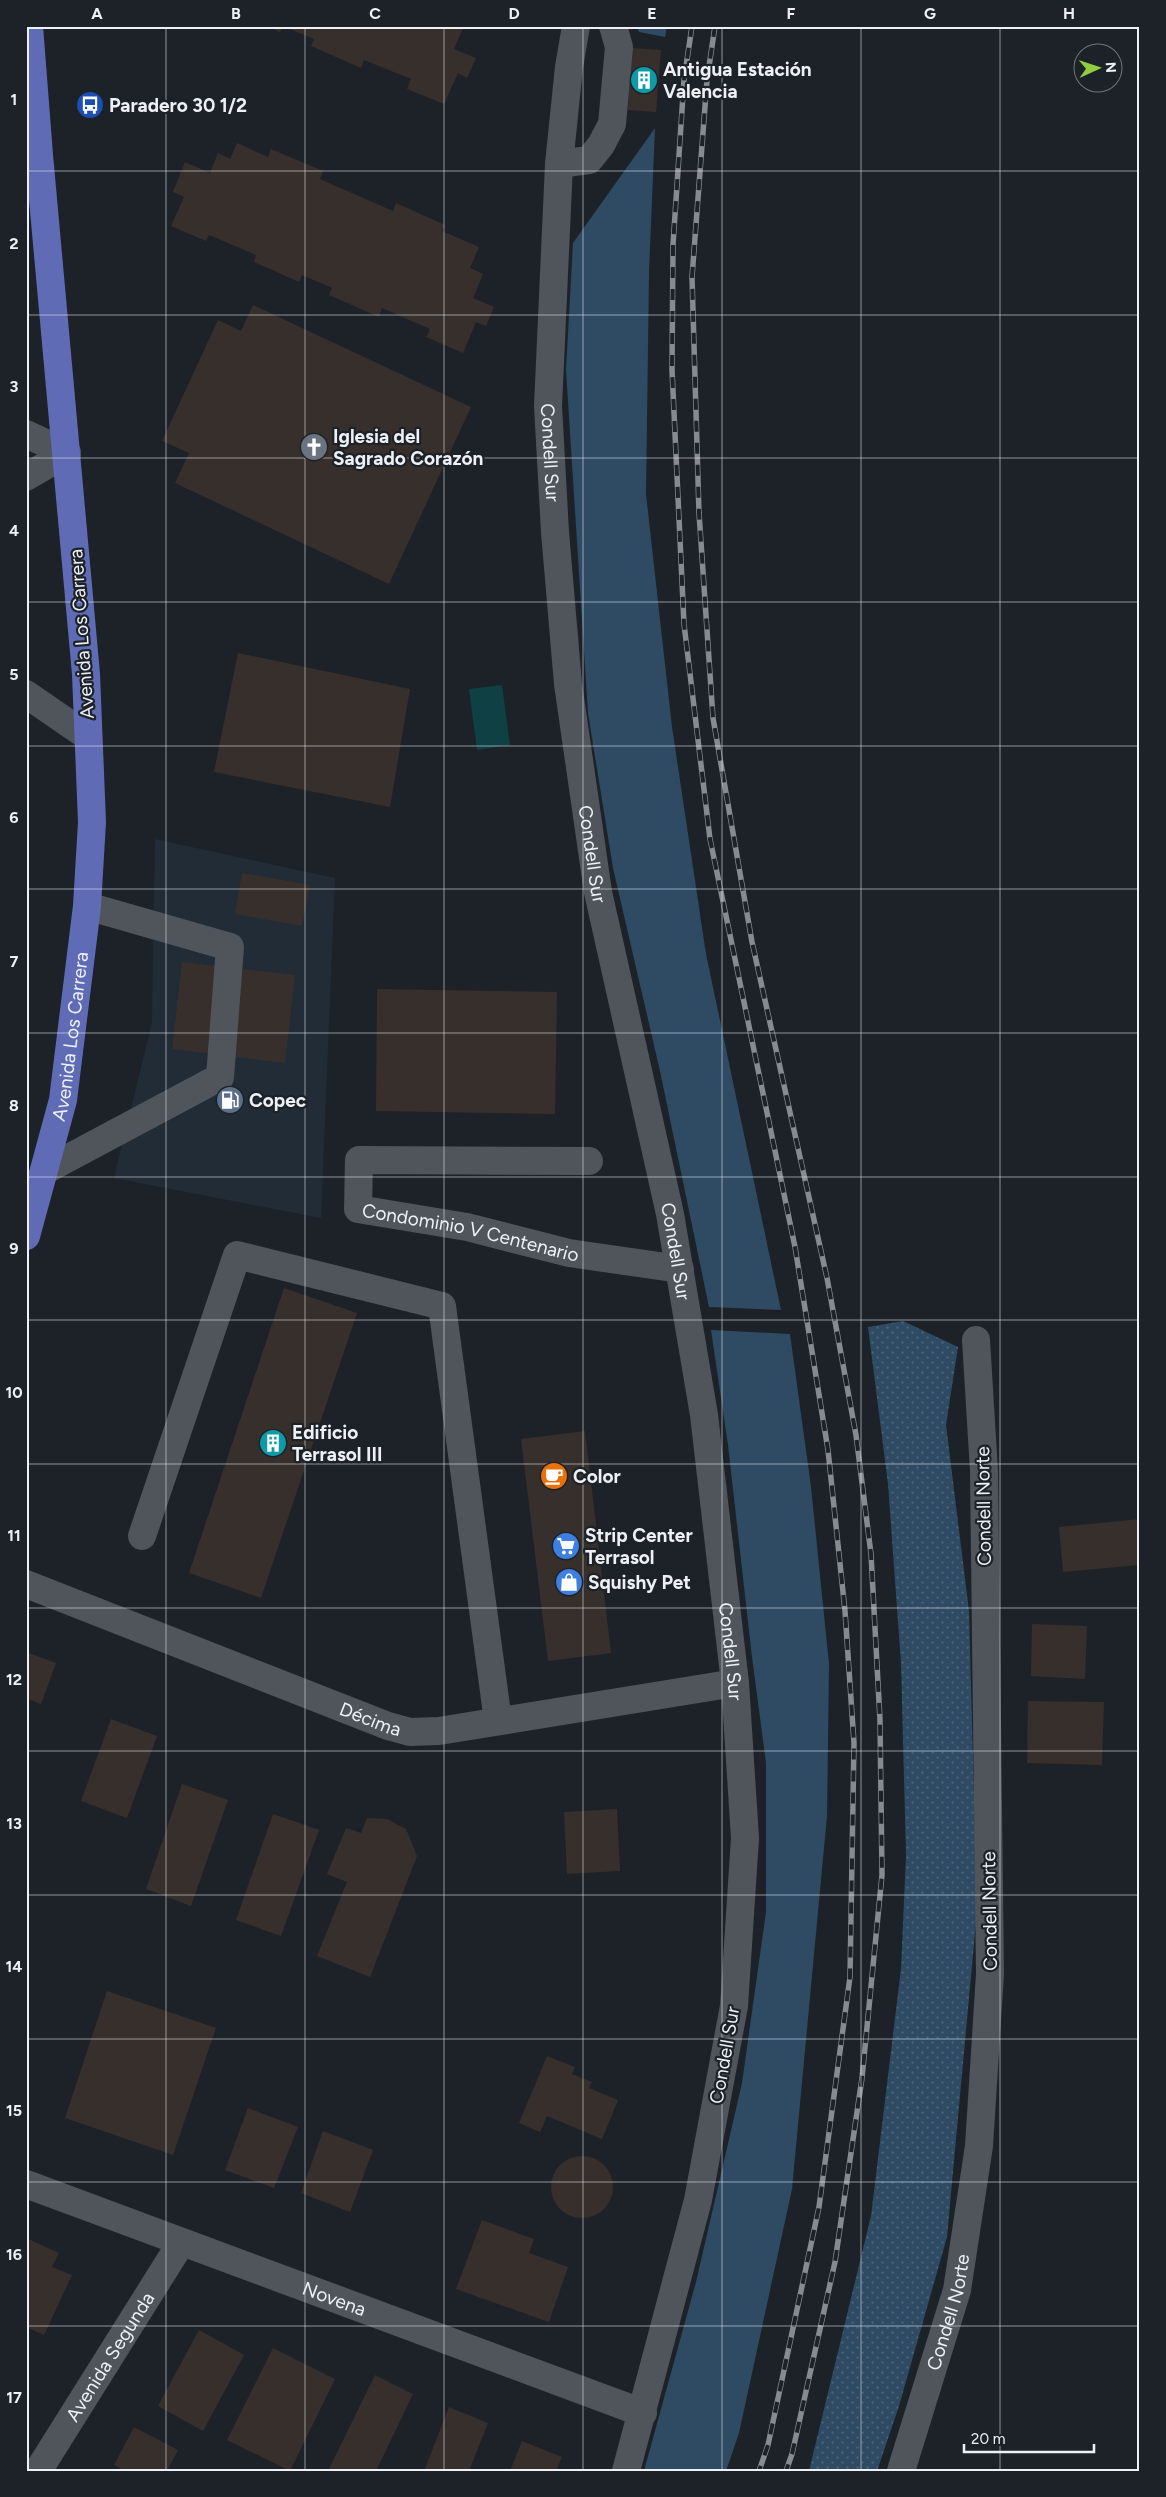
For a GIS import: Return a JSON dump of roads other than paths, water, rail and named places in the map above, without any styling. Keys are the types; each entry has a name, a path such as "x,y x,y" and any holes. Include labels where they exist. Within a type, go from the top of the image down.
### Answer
{"main road":[{"name":"Avenida Los Carrera","path":"26,1236 46,1170 63,1100 88,906 92,822 87,736 86,674 29,26"}],"street":[{"name":"Condell Sur","path":"576,26 569,67 560,164 548,406 555,532 568,684 598,892 680,1269 704,1414 735,1683 745,1838 734,2006 698,2200 643,2413 626,2471"},
{"path":"560,164 589,160 601,145 612,124 618,47 613,26"},
{"path":"26,434 67,453"},
{"path":"26,477 67,453"},
{"path":"26,694 87,736"},
{"path":"46,1170 220,1077 230,948 88,906"},
{"name":"Condominio V Centenario","path":"588,1161 359,1160 358,1209 467,1227 569,1253 680,1269"},
{"path":"142,1536 237,1255 442,1306 498,1721"},
{"name":"Condell Norte","path":"901,2471 957,2290 979,2136 990,1974 984,1471 976,1340"},
{"name":"Décima","path":"26,1584 388,1726 410,1732 439,1730 735,1683"},
{"name":"Novena","path":"26,2184 643,2413"},
{"name":"Avenida Segunda","path":"38,2471 182,2243"}],"railway":[{"path":"692,26 684,80 673,245 672,370 684,624 710,839 795,1247 828,1450 845,1611 854,1743 850,1977 819,2207 768,2445 759,2471"},
{"path":"715,26 707,80 692,277 699,513 713,718 752,942 827,1278 856,1435 871,1554 880,1720 882,1875 862,2078 835,2262 792,2454 786,2471"}],"place":[{"name":"Antigua Estación Valencia","path":"644,80"},
{"name":"Paradero 30 1/2","path":"90,105"},
{"name":"Iglesia del Sagrado Corazón","path":"314,447"},
{"name":"Copec","path":"230,1100"},
{"name":"Edificio Terrasol III","path":"273,1443"},
{"name":"Color","path":"554,1476"},
{"name":"Strip Center Terrasol","path":"566,1546"},
{"name":"Squishy Pet","path":"569,1582"}]}
